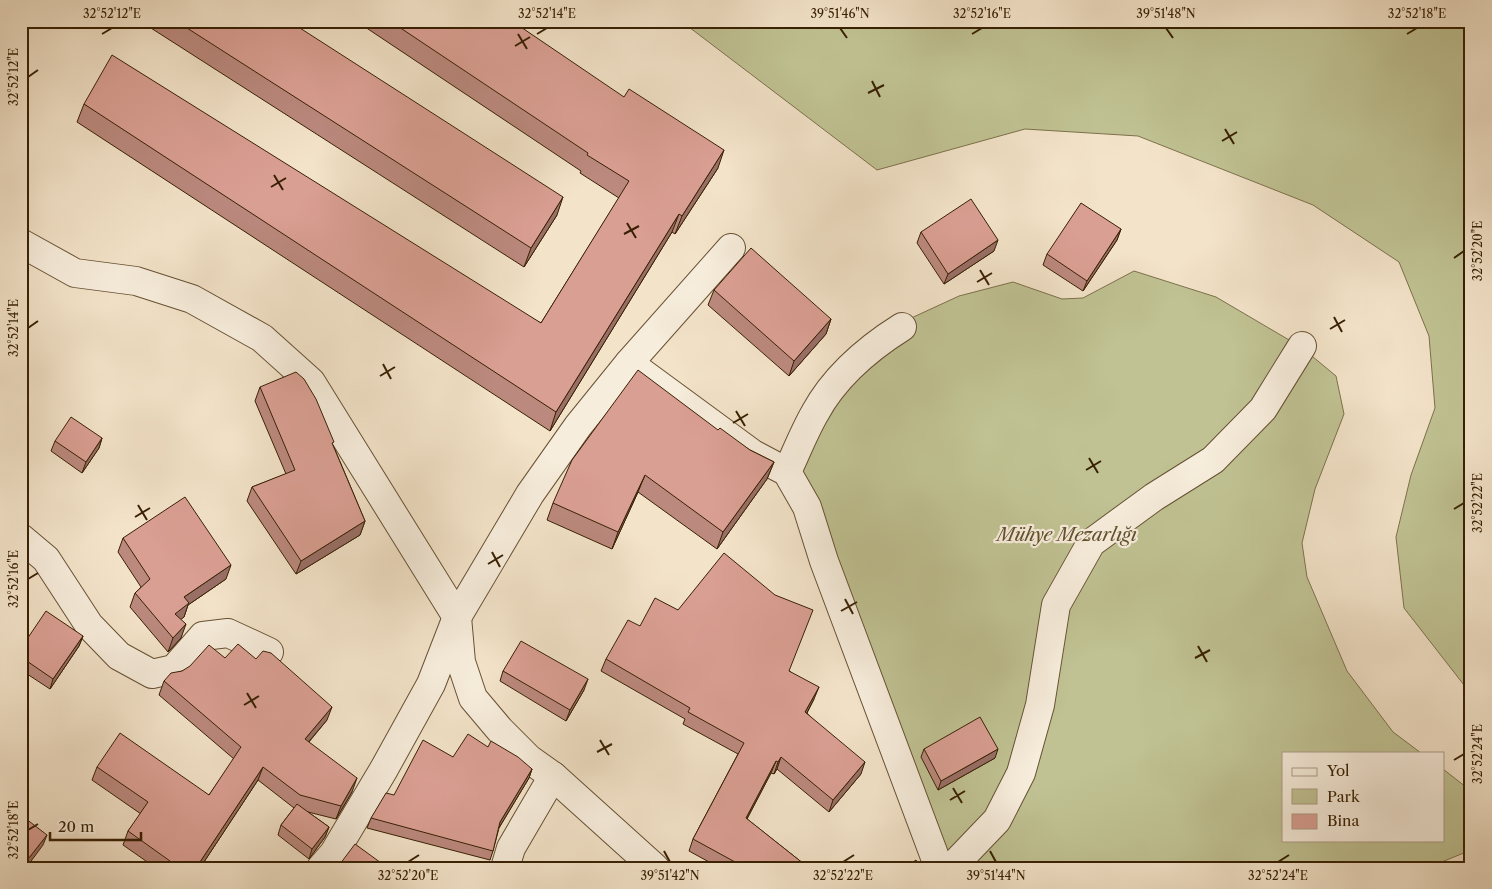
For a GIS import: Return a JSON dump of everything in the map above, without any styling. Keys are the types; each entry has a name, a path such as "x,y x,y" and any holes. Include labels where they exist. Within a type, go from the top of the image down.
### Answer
{"street":[{"path":"21,243 75,273 136,282 192,299 262,338 311,382 457,617 461,662 473,698 500,730 529,759 553,776 655,868"},
{"path":"321,868 334,853 384,769 431,684 457,617 530,494 578,426 628,363 731,248"},
{"path":"786,472 814,413 828,391 862,355 902,327"},
{"path":"952,868 997,820 1021,773 1040,705 1056,605 1091,542 1213,460 1263,409 1302,346"},
{"path":"628,363 753,454 786,472 807,507 824,561 939,868"},
{"path":"21,538 46,559 89,625 118,656 152,674 174,669 203,636 228,633 269,652"},
{"path":"505,868 511,848 553,776"}],"green space":[{"path":"681,21 1471,21 1471,694 1404,608 1396,537 1411,475 1435,408 1429,336 1399,262 1313,205 1138,136 1025,129 877,170"},
{"name":"Mühye Mezarlığı","path":"1134,271 1216,297 1301,347 1336,376 1344,414 1315,489 1302,543 1307,577 1347,671 1393,732 1420,752 1282,752 1282,842 1444,842 1444,770 1471,791 1471,850 1427,868 939,868 824,561 794,443 894,326 959,296 1013,282 1062,299 1083,298"}],"building":[{"path":"176,21 289,21 563,197 531,248"},
{"path":"390,21 512,21 624,97 629,89 724,150 682,216 679,214 556,412 84,104 112,55 541,323 629,181 587,155 588,153"},
{"path":"971,199 998,240 948,274 921,232"},
{"path":"1081,203 1121,229 1087,281 1047,254"},
{"path":"751,248 831,319 794,361 714,290"},
{"path":"638,370 718,430 720,428 750,450 774,462 723,532 645,475 618,532 553,503 572,460"},
{"path":"296,372 304,379 316,399 334,442 332,443 365,521 301,561 252,487 295,470 260,387"},
{"path":"71,417 102,438 86,462 55,441"},
{"path":"185,497 231,565 184,597 189,603 175,614 186,624 173,638 135,593 150,579 123,538"},
{"path":"724,553 775,595 813,610 789,671 819,687 805,712 865,762 833,800 781,757 778,762 776,761 746,818 809,868 746,868 693,839 744,743 688,712 690,708 606,659 628,620 640,626 655,598 678,610"},
{"path":"46,611 83,636 53,679 21,657 21,648"},
{"path":"521,641 588,679 570,710 503,671"},
{"path":"238,644 256,659 263,651 271,653 332,707 305,739 357,778 341,806 300,795 263,767 196,868 165,868 170,861 128,831 148,802 97,767 120,733 209,795 241,747 164,681 171,673 182,671 190,666 209,645 225,658"},
{"path":"980,717 998,749 941,781 924,749"},
{"path":"468,734 488,747 491,741 518,757 532,769 500,822 493,851 371,818 386,793 394,795 423,740 453,757"},
{"path":"297,804 329,827 312,849 281,825"},
{"path":"21,815 47,835 21,868"},
{"path":"355,844 388,868 337,868"},
{"path":"916,860 921,868 904,868"}]}
